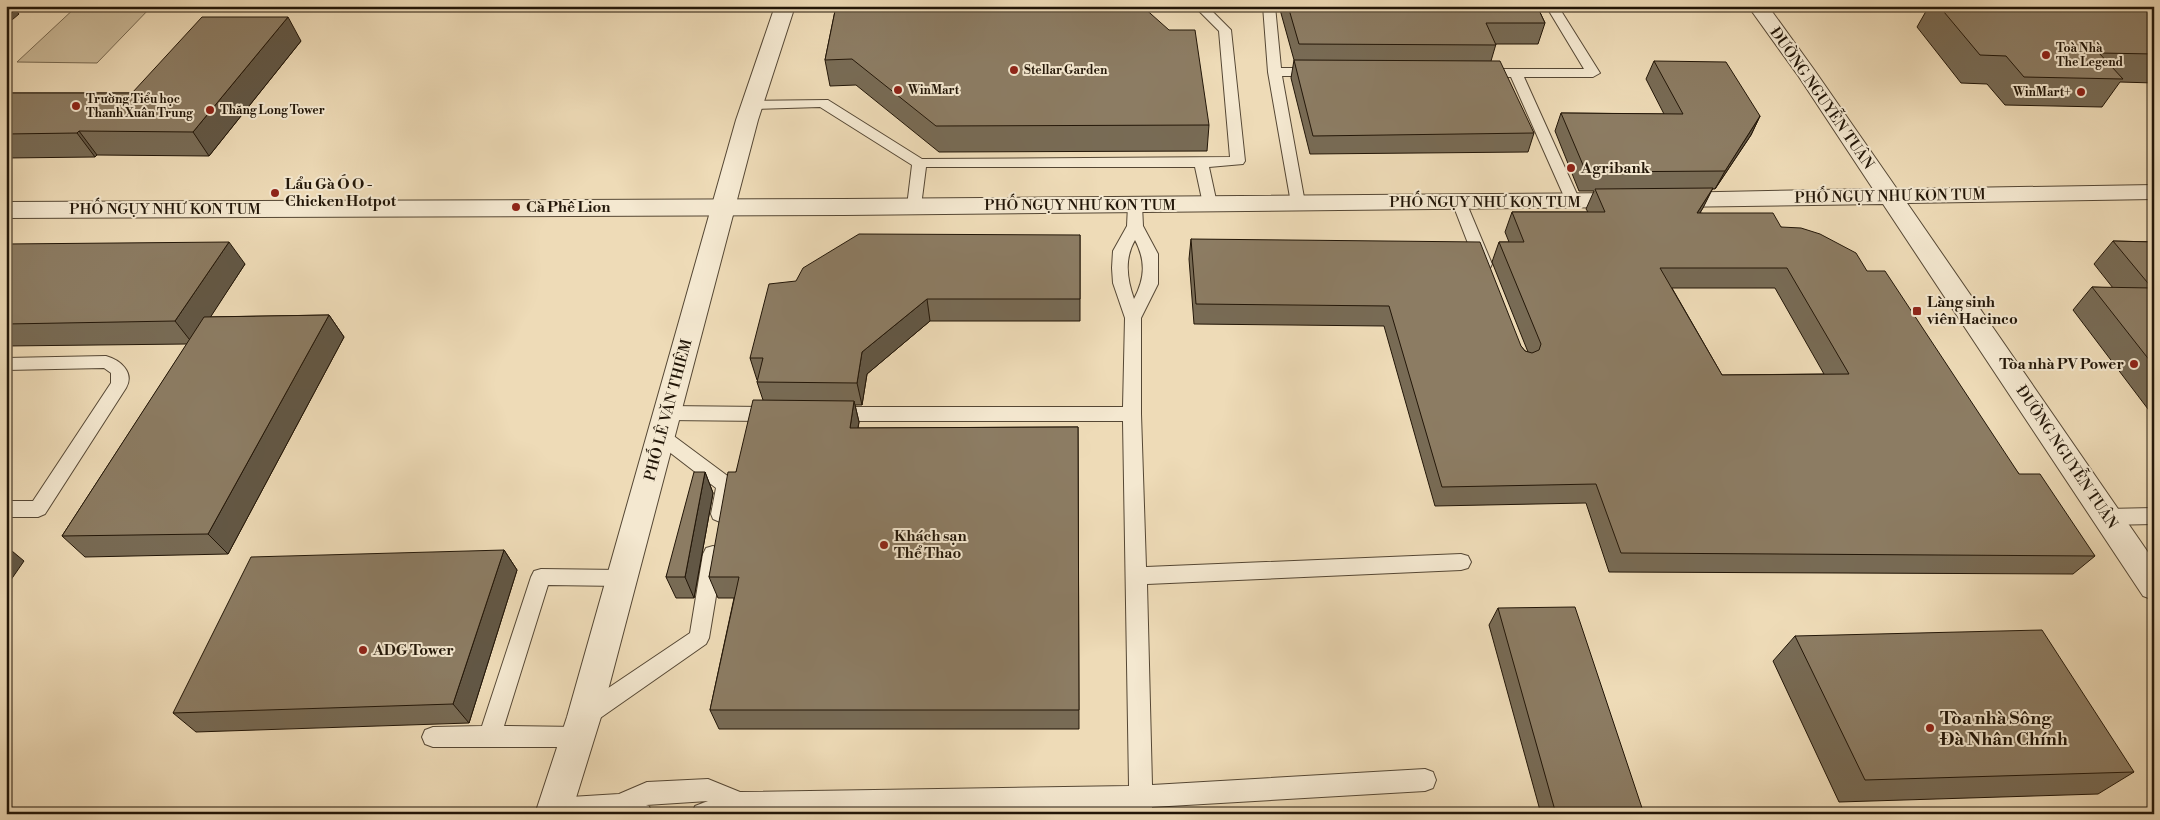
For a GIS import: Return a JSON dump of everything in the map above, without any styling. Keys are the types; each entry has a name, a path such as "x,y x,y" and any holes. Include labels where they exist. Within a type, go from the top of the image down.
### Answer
{"street":[{"name":"PHỐ LÊ VĂN THIÊM","path":"554,812 581,727 722,208 752,105 785,6"},
{"name":"ĐƯỜNG NGUYỄN TUÂN","path":"1758,6 1808,75 2154,587"},
{"name":"PHỐ NGỤY NHƯ KON TUM","path":"6,210 914,206 1135,216 1210,204 1573,201 2154,192"}],"lane":[{"path":"752,105 823,103 919,163 1238,162 1225,30 1200,6"},
{"path":"1269,6 1275,72 1298,203"},
{"path":"1468,73 1592,73 1552,6"},
{"path":"1275,72 1333,72"},
{"path":"1516,73 1573,201"},
{"path":"914,206 919,163"},
{"path":"1200,163 1210,204"},
{"path":"1459,202 1489,277"},
{"path":"1133,318 1150,284 1150,254 1135,216"},
{"path":"1135,216 1122,251 1120,268 1121,282 1133,318 1132,414 1141,805"},
{"path":"6,364 106,362 116,366 121,373 120,384 38,509 6,509"},
{"path":"664,425 786,414"},
{"path":"816,414 1132,414"},
{"path":"433,737 490,736 581,727 699,638 726,486 664,425"},
{"path":"2106,517 2154,516"},
{"path":"1137,576 1461,562"},
{"path":"490,736 541,577 621,578"},
{"path":"703,814 740,803 1141,805 1425,780"},
{"path":"554,812 619,805 647,793 708,790 740,803"},
{"path":"619,805 640,814"}],"shaded area":[{"path":"77,6 152,6 97,63 17,62"}],"building":[{"name":"Stellar Garden","path":"836,6 1142,6 1169,30 1195,30 1209,125 936,126 852,59 825,60"},
{"path":"1288,6 1537,6 1545,23 1486,23 1496,45 1299,44"},
{"path":"1939,6 2154,6 2154,54 2099,53 2123,79 2024,77 2006,56 1980,55"},
{"path":"202,17 288,17 193,132 79,131 77,133 6,134 6,93 132,93"},
{"path":"1294,60 1500,61 1534,133 1313,136"},
{"path":"1654,61 1726,62 1760,116 1725,171 1586,172 1561,113 1683,114"},
{"path":"1713,188 1697,213 1773,213 1781,227 1801,228 1820,234 1856,253 1867,271 1885,271 2019,474 2040,474 2095,556 1621,553 1596,484 1442,487 1389,306 1196,304 1191,239 1480,242 1521,346 1525,351 1532,353 1539,350 1541,344 1499,242 1524,242 1512,212 1605,212 1595,189","holes":["1660,268 1787,268 1849,374 1722,375"]},
{"path":"859,234 1080,235 1080,299 927,299 862,352 857,383 757,382 763,358 750,358 769,284 796,281 803,268"},
{"path":"2113,241 2154,242 2154,366 2092,287 2152,288"},
{"path":"229,242 175,321 6,324 6,244"},
{"path":"329,315 208,534 62,536 204,317"},
{"name":"Khách sạn Thể Thao","path":"753,400 854,401 850,428 1078,427 1079,710 710,710 739,577 709,577 728,472 736,472"},
{"path":"694,472 705,472 685,577 666,577"},
{"name":"ADG Tower","path":"504,550 453,704 173,713 251,557"},
{"path":"1575,607 1644,814 1556,814 1498,608"},
{"name":"Tòa nhà Sông Đà Nhân Chính","path":"2042,630 2134,772 1865,780 1795,636"}],"place":[{"name":"Toà Nhà The Legend","path":"2046,55"},
{"name":"Stellar Garden","path":"1014,70"},
{"name":"WinMart","path":"898,90"},
{"name":"WinMart+","path":"2081,92"},
{"name":"Trường Tiểu học Thanh Xuân Trung","path":"76,106"},
{"name":"Thăng Long Tower","path":"210,110"},
{"name":"Agribank","path":"1571,168"},
{"name":"Lẩu Gà Ó O - Chicken Hotpot","path":"275,193"},
{"name":"Cà Phê Lion","path":"516,207"},
{"name":"Làng sinh viên Hacinco","path":"1917,311"},
{"name":"Tòa nhà PV Power","path":"2134,364"},
{"name":"Khách sạn Thể Thao","path":"884,545"},
{"name":"ADG Tower","path":"363,650"},
{"name":"Tòa nhà Sông Đà Nhân Chính","path":"1930,728"}]}
